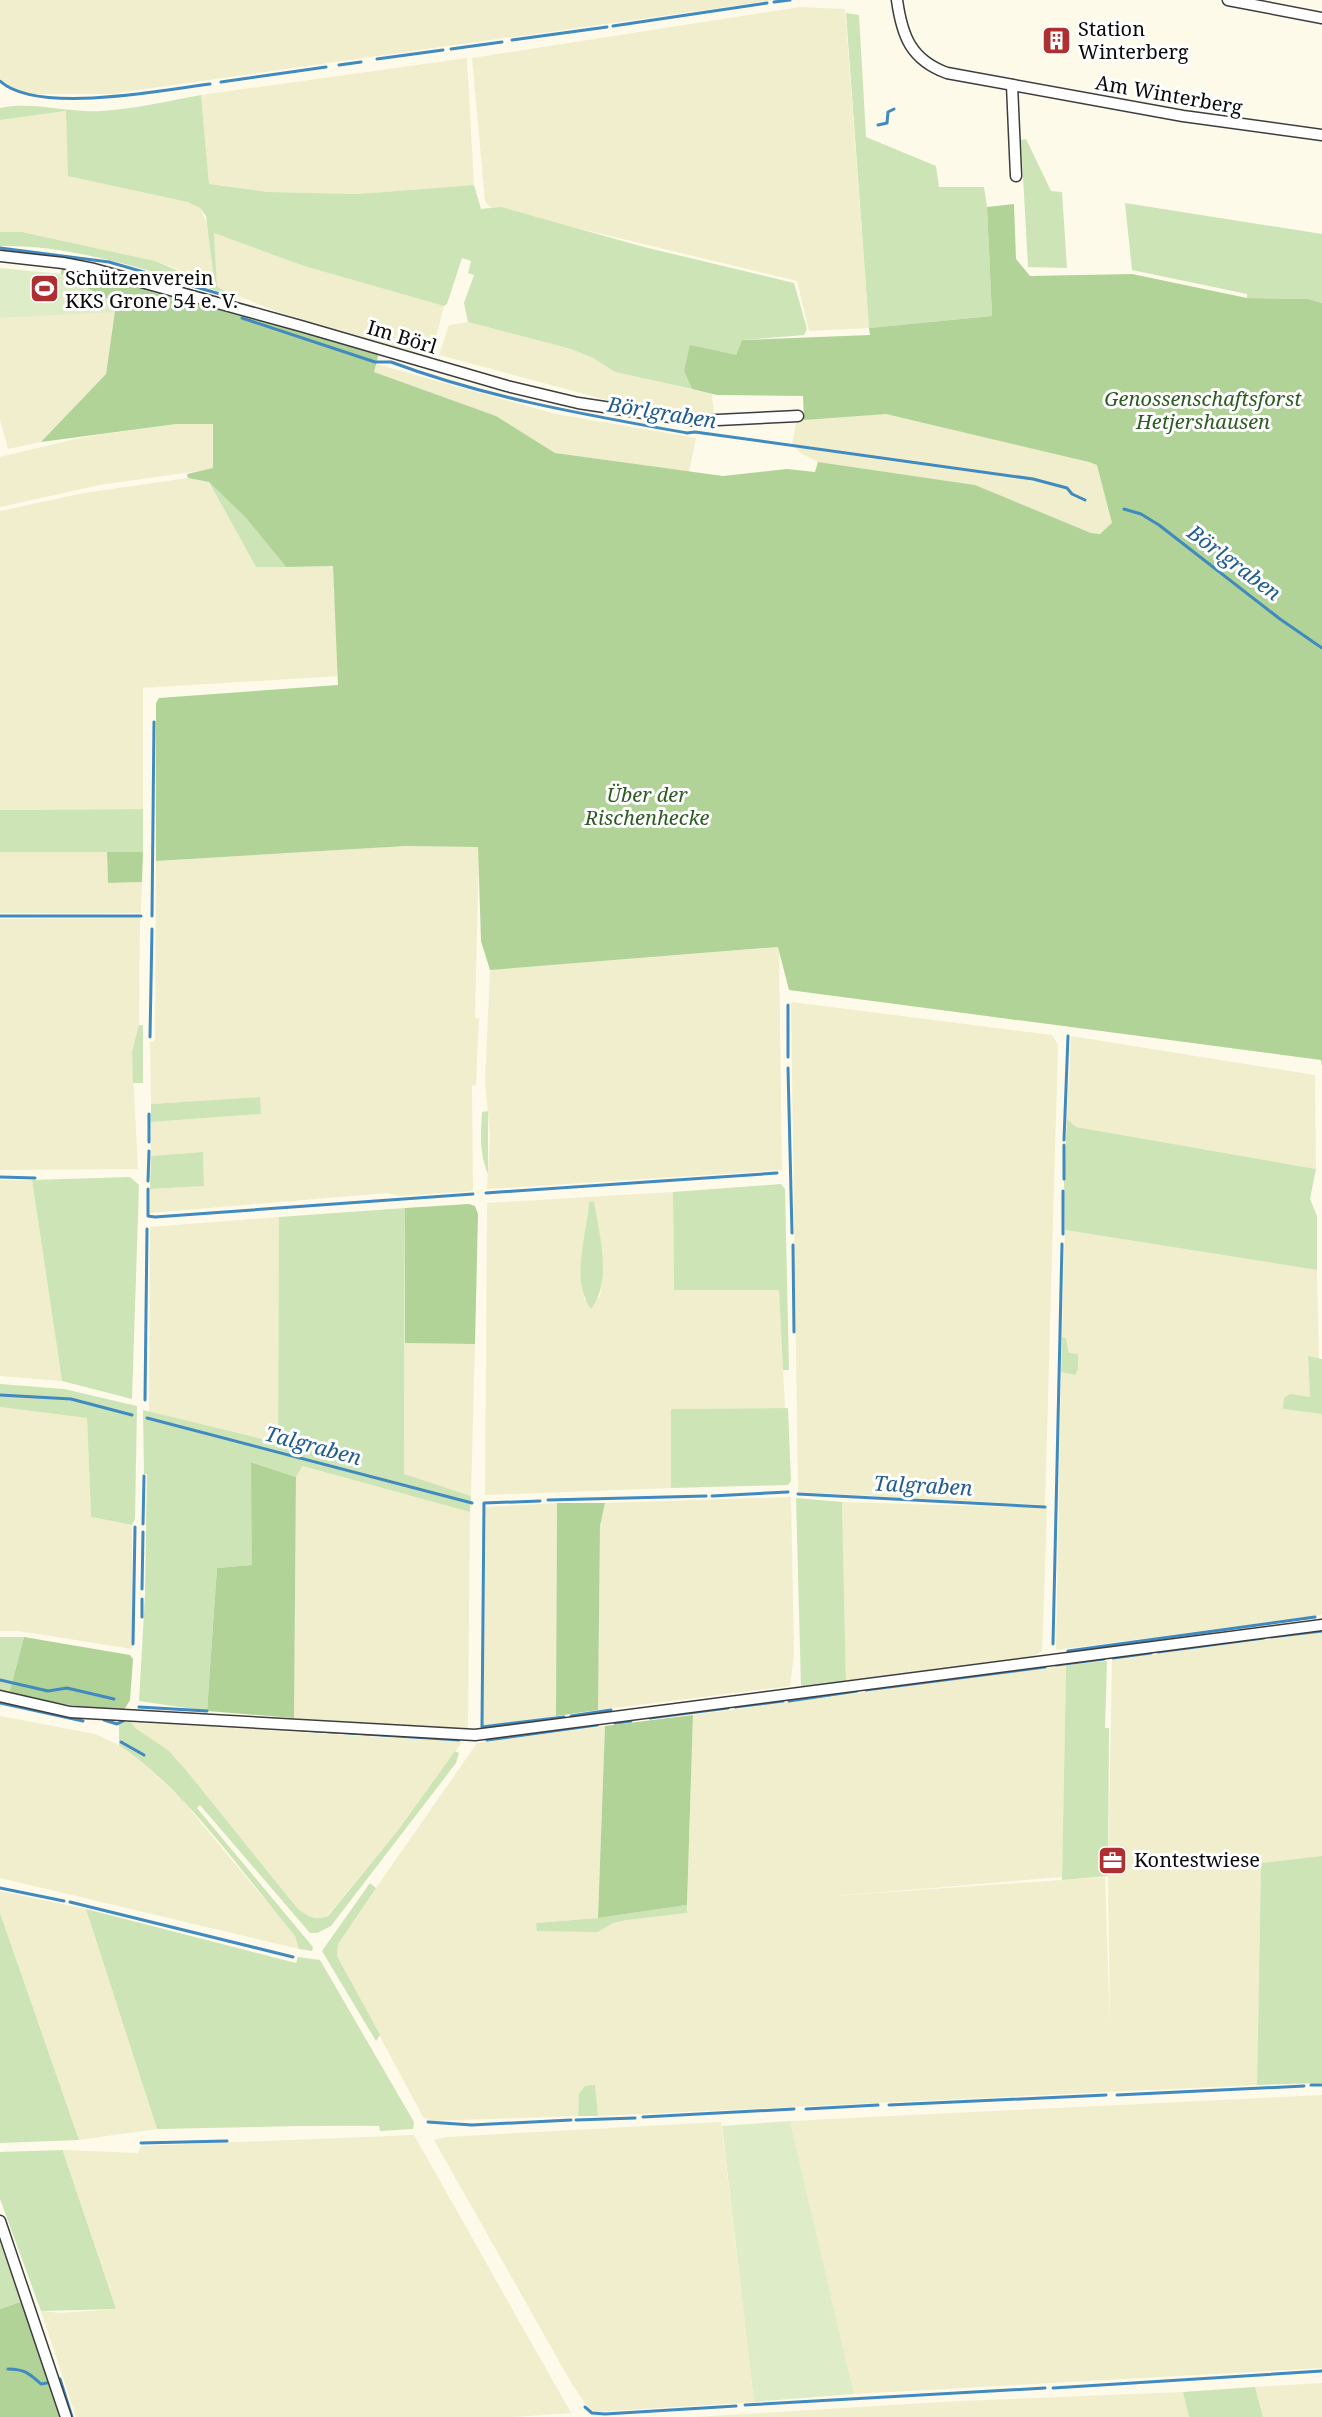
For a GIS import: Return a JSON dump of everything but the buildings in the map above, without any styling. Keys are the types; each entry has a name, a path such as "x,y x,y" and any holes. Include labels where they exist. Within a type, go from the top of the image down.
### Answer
{"street":[{"name":"Am Winterberg","path":"897,0 908,43 923,62 947,73 1183,116 1322,135"},
{"path":"1228,0 1322,18"},
{"path":"1012,85 1016,176"},
{"name":"Im Börl","path":"0,256 94,269 496,383 587,405 697,421 798,416"},
{"path":"0,1696 70,1713 475,1736 1322,1625"},
{"path":"0,2222 66,2417"}],"shaded area":[{"path":"0,0 774,0 110,94 29,94 14,91 0,78"},
{"path":"800,7 845,9 869,328 809,331 797,281 490,207 485,201 472,58"},
{"path":"467,58 474,185 358,194 268,192 209,184 201,95"},
{"path":"67,111 188,202 200,208 208,226 215,287 199,277 155,261 22,232 0,232 0,120"},
{"path":"214,233 304,266 444,306 431,357 278,312 217,287"},
{"path":"87,311 115,312 106,374 41,442 8,449 0,419 0,318"},
{"path":"468,322 571,349 593,358 615,372 712,394 714,416 673,414 618,403 439,355 449,325"},
{"path":"376,364 556,414 696,438 689,472 555,453 496,416 374,372"},
{"path":"866,413 886,414 1062,453 1097,465 1102,477 1111,527 1100,534 1091,533 975,485 818,462 802,454 792,445 797,419"},
{"path":"176,424 213,424 213,469 99,485 0,507 0,457 84,437"},
{"path":"188,478 209,482 256,567 333,566 339,676 143,688 143,809 0,810 0,511 84,493"},
{"path":"406,846 479,847 475,1018 479,1018 476,1085 472,1086 473,1191 399,1196 387,1193 150,1213 150,1189 204,1186 203,1152 151,1156 151,1122 261,1114 259,1097 151,1104 150,1042 155,1041 156,861"},
{"path":"0,852 107,852 108,883 142,882 141,913 0,913"},
{"path":"140,918 139,1030 132,1052 138,1169 0,1170 0,919"},
{"path":"779,947 782,1170 487,1189 490,1136 485,1082 490,970"},
{"path":"791,1002 1052,1035 1058,1045 1045,1505 798,1492"},
{"path":"1071,1036 1315,1075 1316,1169 1076,1127 1067,1119"},
{"path":"0,1180 32,1180 62,1381 0,1376"},
{"path":"673,1192 674,1290 779,1290 785,1408 671,1409 671,1488 485,1495 487,1203","holes":["594,1201 602,1283 600,1297 584,1300 581,1270 589,1202"]},
{"path":"279,1217 278,1444 149,1412 150,1227"},
{"path":"1065,1230 1317,1270 1319,1359 1308,1357 1310,1397 1283,1409 1322,1414 1322,1615 1056,1650 1061,1372 1075,1375 1066,1338 1062,1337"},
{"path":"405,1343 475,1344 471,1496 404,1475"},
{"path":"0,1407 87,1418 91,1517 132,1525 132,1649 19,1631 0,1631"},
{"path":"301,1466 470,1512 468,1729 294,1718 296,1477"},
{"path":"791,1497 794,1655 790,1686 598,1710 600,1526 605,1503"},
{"path":"842,1502 1047,1508 1042,1651 1027,1660 846,1681"},
{"path":"557,1503 556,1716 483,1726 486,1507"},
{"path":"1322,1632 1322,1856 1261,1863 1257,2085 598,2116 595,2086 579,2094 578,2116 433,2121 423,2117 337,1956 337,1944 477,1743 605,1726 598,1918 536,1923 598,1932 613,1923 627,1920 687,1913 693,1715 1066,1665 1062,1877 835,1896 1105,1877 1110,2029 1108,1876 1112,1660"},
{"path":"0,1716 95,1734 119,1745 139,1759 182,1800 295,1936 299,1949 0,1878"},
{"path":"131,1722 462,1742 399,1829 327,1916 319,1919 309,1918 298,1909 186,1770 168,1750 134,1728"},
{"path":"0,1891 86,1909 157,2129 79,2140 0,1913"},
{"path":"1322,2095 1322,2368 854,2394 790,2121"},
{"path":"721,2122 754,2402 594,2412 572,2384 434,2140 446,2137"},
{"path":"414,2135 571,2413 514,2417 76,2417 41,2311 61,2313 116,2309 63,2150 138,2153 141,2146"},
{"path":"1322,2383 1322,2417 1263,2417 1255,2387"},
{"path":"1183,2392 1189,2417 695,2417 959,2401"}],"green space":[{"path":"846,13 859,15 866,137 936,166 939,187 984,187 992,316 869,328"},
{"path":"201,95 209,184 268,192 358,194 474,185 481,209 501,207 644,247 794,283 807,329 804,335 742,340 736,355 684,371 692,389 615,372 593,358 571,349 468,322 464,303 474,275 468,273 471,261 462,258 447,304 444,306 304,266 214,233 217,287 242,298 92,256 61,250 0,246 0,232 22,232 155,261 215,286 206,216 200,208 188,202 68,176 66,111 0,120 0,108 12,106 101,111 138,107"},
{"path":"1026,139 1051,191 1062,192 1067,268 1028,267 1021,140"},
{"path":"1125,203 1322,234 1322,303 1308,299 1247,298 1247,294 1132,270"},
{"path":"1014,204 1016,259 1030,276 1132,274 1247,298 1308,299 1322,303 1322,1066 1321,1060 789,990 778,947 490,970 481,941 478,847 406,846 156,861 156,703 159,698 338,685 333,566 286,567 246,518 209,482 188,478 187,474 213,468 213,424 176,424 41,442 106,374 116,304 61,274 62,267 95,273 379,353 374,372 496,416 555,453 723,476 787,469 815,472 818,462 975,485 1091,533 1100,534 1112,523 1097,465 886,414 804,420 803,396 717,395 692,389 684,371 690,345 736,355 742,340 870,335 869,328 992,316 987,207"},
{"name":"Schützenverein KKS Grone 54 e. V.","path":"0,268 61,274 117,304 115,312 0,318"},
{"path":"209,482 246,518 286,567 256,567"},
{"path":"143,809 143,852 0,852 0,810"},
{"path":"107,852 143,852 142,882 108,883"},
{"path":"139,1025 143,1025 143,1083 133,1083 132,1052"},
{"path":"260,1097 261,1114 151,1122 151,1104"},
{"path":"488,1111 488,1174 483,1159 481,1136 482,1112"},
{"path":"1067,1119 1076,1127 1316,1169 1310,1199 1317,1216 1317,1270 1065,1230 1064,1181"},
{"path":"203,1152 204,1186 150,1189 151,1156"},
{"path":"130,1177 139,1185 132,1399 62,1381 32,1180"},
{"path":"781,1184 785,1189 789,1370 783,1370 779,1290 674,1290 673,1192"},
{"path":"594,1201 603,1271 598,1297 591,1309 582,1285 581,1257 589,1202"},
{"path":"469,1204 475,1206 478,1214 475,1344 405,1343 405,1208"},
{"path":"405,1208 404,1474 471,1496 470,1512 302,1466 296,1477 252,1462 252,1565 217,1568 207,1711 139,1701 145,1595 147,1474 144,1474 143,1410 278,1443 279,1217"},
{"path":"1062,1337 1066,1338 1069,1353 1078,1354 1078,1369 1075,1375 1061,1372"},
{"path":"1308,1356 1322,1359 1322,1414 1283,1409 1284,1398 1290,1394 1310,1397"},
{"path":"0,1384 64,1389 137,1406 135,1519 132,1525 91,1517 87,1418 0,1407"},
{"path":"788,1408 791,1481 788,1485 671,1488 671,1409"},
{"path":"251,1462 296,1477 294,1718 207,1711 217,1568 252,1565"},
{"path":"796,1498 842,1502 846,1681 801,1687"},
{"path":"557,1503 605,1503 600,1526 598,1710 556,1716"},
{"path":"0,1637 24,1637 9,1694 0,1691"},
{"path":"24,1637 130,1655 133,1659 130,1700 124,1710 94,1708 9,1694"},
{"path":"1107,1661 1105,1728 1109,1728 1108,1876 1062,1880 1066,1665"},
{"path":"693,1715 687,1905 598,1918 605,1726"},
{"path":"131,1722 135,1728 168,1750 298,1909 315,1918 328,1916 399,1829 455,1751 459,1753 456,1763 331,1926 317,1933 310,1933 200,1805 197,1808 313,1947 312,1951 299,1949 295,1936 213,1834 167,1785 119,1745 119,1724"},
{"path":"1322,1856 1322,2083 1257,2085 1261,1863"},
{"path":"370,1883 376,1888 338,1944 337,1956 380,2035 376,2041 322,1951"},
{"path":"687,1905 687,1913 627,1920 613,1923 598,1932 537,1931 536,1923 598,1918"},
{"path":"86,1909 296,1963 298,1957 320,1960 414,2122 413,2129 380,2131 379,2126 296,2126 157,2129"},
{"path":"0,1913 79,2140 0,2143"},
{"path":"595,2085 598,2116 578,2116 579,2094 585,2086"},
{"path":"790,2121 854,2394 754,2402 722,2126"},
{"path":"63,2150 116,2309 41,2311 0,2199 0,2152"},
{"path":"0,2237 23,2301 0,2309"},
{"path":"23,2301 62,2417 0,2417 0,2309"},
{"path":"1255,2387 1263,2417 1189,2417 1183,2392"}],"waterway":[{"path":"774,2 790,0"},
{"path":"613,26 767,3"},
{"path":"512,40 607,27"},
{"path":"451,49 502,42"},
{"path":"377,59 443,50"},
{"path":"339,65 361,62"},
{"path":"221,82 326,67"},
{"path":"0,81 18,91 42,97 70,98 132,95 210,84"},
{"path":"878,125 887,123 888,112 894,109"},
{"name":"Börlgraben","path":"0,248 109,262 234,298"},
{"name":"Börlgraben","path":"242,318 375,362 391,362 500,396 687,433 695,432 1033,479 1067,488 1072,494 1085,500"},
{"name":"Börlgraben","path":"1124,509 1141,514 1159,525 1280,619 1322,648"},
{"path":"152,916 154,722"},
{"path":"0,916 141,916"},
{"path":"150,1037 152,929"},
{"path":"788,1005 788,1057"},
{"path":"1064,1140 1068,1036"},
{"path":"788,1068 792,1233"},
{"path":"149,1114 149,1142"},
{"path":"1064,1145 1064,1179"},
{"path":"148,1181 149,1151"},
{"path":"486,1193 777,1173"},
{"path":"0,1177 35,1178"},
{"path":"148,1189 148,1216 155,1217 473,1194"},
{"path":"1063,1191 1063,1234"},
{"path":"145,1400 147,1229"},
{"path":"1053,1644 1062,1244"},
{"path":"793,1245 794,1332"},
{"name":"Talgraben","path":"0,1395 71,1399 132,1415"},
{"name":"Talgraben","path":"147,1418 472,1503"},
{"path":"143,1524 144,1476"},
{"name":"Talgraben","path":"712,1496 788,1492"},
{"name":"Talgraben","path":"798,1494 1045,1507"},
{"name":"Talgraben","path":"548,1500 706,1496"},
{"path":"540,1501 484,1503 482,1727 564,1717"},
{"path":"133,1644 135,1527"},
{"path":"142,1589 143,1532"},
{"path":"142,1599 142,1617"},
{"path":"1068,1651 1315,1617"},
{"path":"1271,1637 1322,1631"},
{"path":"1158,1652 1264,1638"},
{"path":"1113,1658 1151,1653"},
{"path":"1056,1665 1104,1659"},
{"path":"866,1690 1045,1667"},
{"path":"0,1680 48,1691 67,1688 114,1699"},
{"path":"789,1701 857,1691"},
{"path":"735,1707 783,1701"},
{"path":"0,1703 83,1721"},
{"path":"139,1707 207,1711"},
{"path":"650,1718 728,1708"},
{"path":"571,1716 611,1710"},
{"path":"104,1720 117,1724 125,1720"},
{"path":"615,1723 631,1721"},
{"path":"487,1740 597,1725"},
{"path":"302,1730 459,1740"},
{"path":"121,1742 144,1755"},
{"path":"0,1888 64,1901"},
{"path":"70,1902 293,1957"},
{"path":"1311,2085 1322,2085"},
{"path":"1117,2095 1304,2086"},
{"path":"889,2105 1106,2095"},
{"path":"806,2109 878,2105"},
{"path":"643,2117 794,2109"},
{"path":"576,2120 635,2118"},
{"path":"428,2122 472,2125 571,2120"},
{"path":"141,2143 227,2141"},
{"path":"8,2369 30,2374 41,2384 47,2383"},
{"path":"1053,2388 1322,2371"},
{"path":"60,2379 72,2417"},
{"path":"745,2405 1045,2388"},
{"path":"585,2407 592,2413 605,2414 736,2406"}],"place":[{"name":"Station Winterberg","path":"1057,41"},
{"name":"Schützenverein KKS Grone 54 e. V.","path":"44,289"},
{"name":"Kontestwiese","path":"1113,1860"}],"park label":[{"name":"Genossenschaftsforst Hetjershausen","path":"1203,410"},
{"name":"Über der Rischenhecke","path":"647,806"}]}
